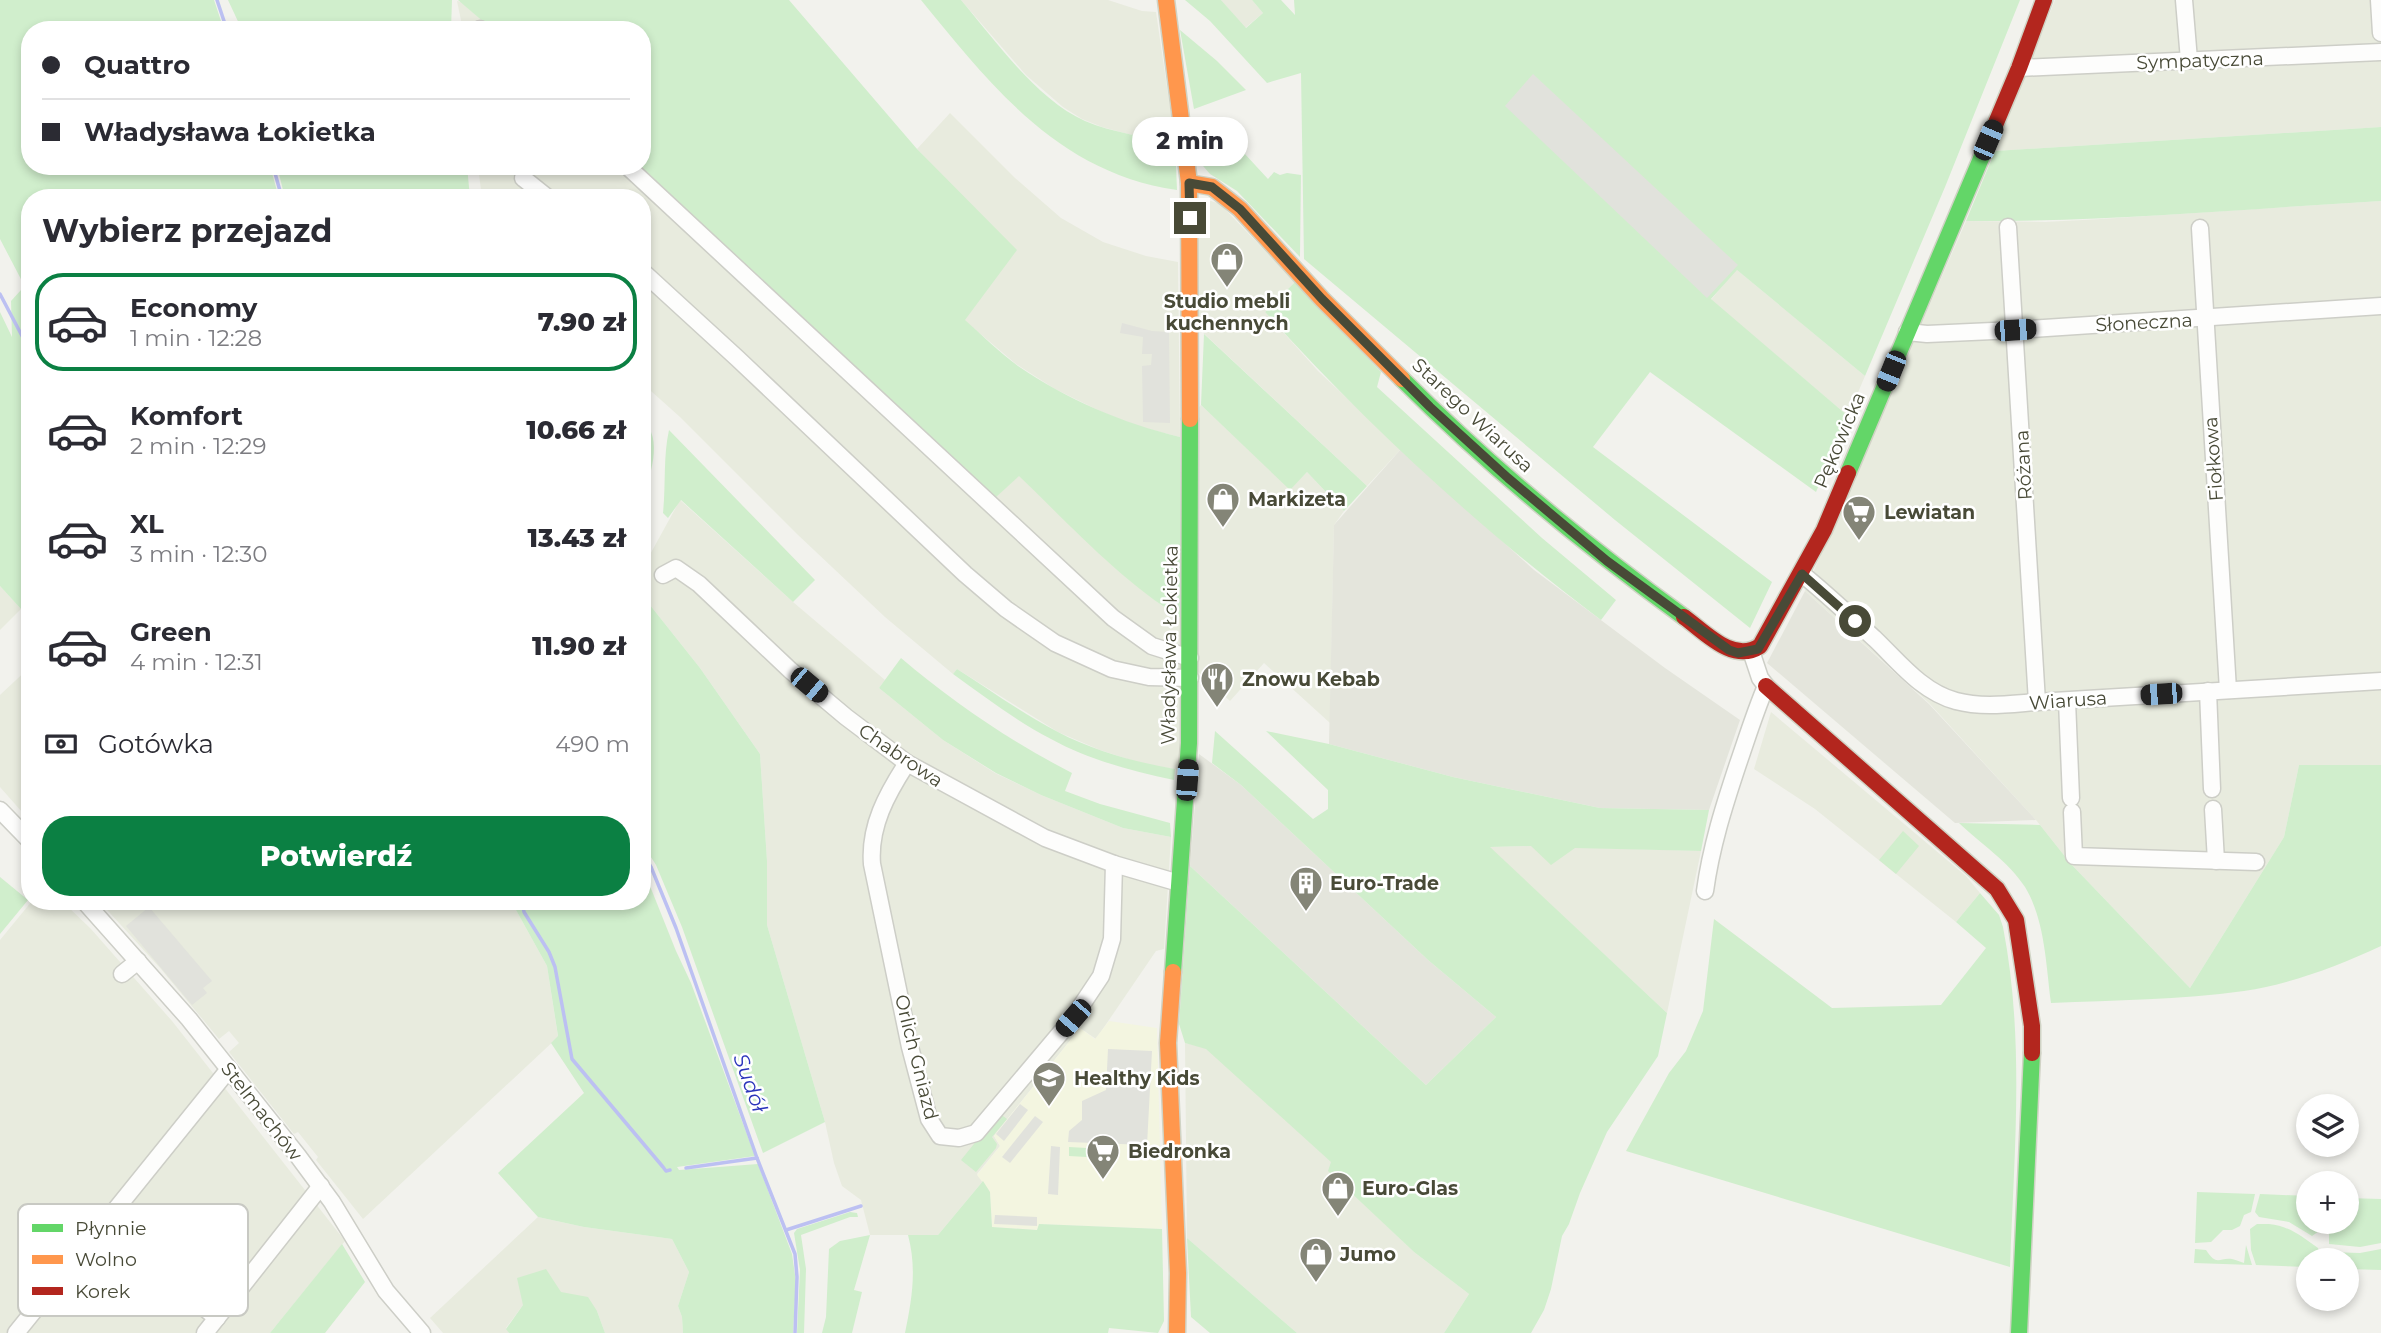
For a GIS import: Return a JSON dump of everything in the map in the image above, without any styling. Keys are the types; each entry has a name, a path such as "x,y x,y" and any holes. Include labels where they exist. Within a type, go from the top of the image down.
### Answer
{"street":[{"name":"Władysława Łokietka","path":"1166,0 1189,183 1191,678 1168,1043 1177,1261 1177,1333"},
{"name":"Pękowicka","path":"1751,652 1763,642 1824,530 2019,68 2044,0"},
{"path":"2184,0 2189,60"},
{"path":"2379,0 2381,33"},
{"name":"Sympatyczna","path":"2019,68 2381,52"},
{"path":"637,175 1113,618 1152,646 1190,658"},
{"path":"523,178 537,189"},
{"name":"Starego Wiarusa","path":"1189,183 1212,187 1240,209 1322,299 1430,407 1508,478 1607,561 1729,650 1738,653 1751,652"},
{"name":"Różana","path":"2008,227 2037,702"},
{"name":"Fiołkowa","path":"2200,228 2228,690"},
{"path":"651,279 965,574 1006,609 1055,643 1112,669 1149,677 1191,678"},
{"name":"Słoneczna","path":"1907,332 1927,334 2015,330 2381,306"},
{"name":"Chabrowa","path":"663,575 676,568 699,584 790,670 907,764 1045,838 1114,864 1179,883"},
{"name":"Wiarusa","path":"1802,574 1831,597 1918,681 1952,700 1971,704 2067,701 2381,681"},
{"path":"1751,652 1760,678 1766,686 1983,875 1997,889 2016,920 2032,1026 2019,1333"},
{"path":"1705,891 1714,840 1766,686"},
{"path":"2208,691 2212,789"},
{"path":"2067,701 2074,856 2256,862"},
{"name":"Orlich Gniazd","path":"907,764 887,794 870,846 910,1046 929,1119 940,1136 959,1138 976,1133 1073,1018 1101,976 1112,939 1114,864"},
{"path":"2213,808 2216,861"},
{"path":"0,810 21,832"},
{"name":"Stelmachów","path":"92,910 189,1018 321,1186 386,1292 422,1333"},
{"path":"122,974 138,961"},
{"path":"120,1204 229,1069"},
{"path":"248,1278 321,1186"},
{"path":"16,1333 30,1316"},
{"path":"205,1333 216,1318 213,1316"}],"shaded area":[{"path":"961,0 1108,0 1142,11 1156,12 1175,142 1102,127 1063,107 1026,75"},
{"path":"1221,0 1252,0 1263,13 1245,28"},
{"path":"2055,0 2381,0 2381,127 1995,151"},
{"path":"457,1 483,21 461,21"},
{"path":"1533,74 1738,265 1707,298 1505,106"},
{"path":"950,113 1015,178 1061,218 1103,242 1146,256 1178,262 1180,437 1106,414 1055,389 1016,364 964,320 943,177 917,149"},
{"path":"479,175 649,175 995,498 1019,475 1113,566 1181,618 1179,770 1140,763 1100,750 1058,732 957,669 953,674 885,617 651,391 651,189 481,189"},
{"path":"2381,201 2381,765 2299,765 2284,837 2190,988 2071,864 2036,820 1929,703 1805,591 1966,221 2045,222"},
{"path":"1203,202 1220,204 1295,282 1265,312 1318,371 1401,449 1367,486 1198,328 1198,212"},
{"path":"1736,269 1865,376 1848,416 1711,300"},
{"path":"1122,323 1152,331 1169,332 1170,423 1143,422 1142,366 1151,365 1152,354 1142,354 1143,337 1120,333"},
{"path":"1201,405 1290,489 1307,472 1344,511 1334,525 1330,723 1264,663 1230,701 1196,670 1198,408"},
{"path":"1401,449 1534,570 1665,668 1740,720 1709,810 1600,808 1453,777 1329,744 1334,525"},
{"path":"680,500 885,680 879,688 943,740 995,773 1041,795 1123,828 1171,837 1164,949 1156,951 1096,1039 1080,1028 1008,1118 994,1136 1000,1146 977,1174 983,1181 938,1235 870,1235 861,1200 842,1186 767,925 767,861 760,754 700,668 651,606 651,553"},
{"path":"0,586 21,609 0,630"},
{"path":"1805,591 1929,704 2036,820 1955,823 1767,663"},
{"path":"21,675 21,811 0,787 0,695"},
{"path":"1771,712 1966,876 1980,893 1956,922 1815,809 1754,769"},
{"path":"1199,754 1241,785 1428,960 1496,1017 1426,1085 1190,866"},
{"path":"1489,847 1701,851 1667,1013"},
{"path":"25,910 71,910 172,1021 345,1241 270,1333 0,1333 0,940"},
{"path":"107,910 516,910 547,966 558,1037 363,1219 316,1160 318,1157 298,1132 294,1134 229,1052 239,1043 229,1031 219,1039"},
{"path":"145,910 152,910 212,981 203,988 207,993 192,1005 126,926"},
{"path":"1109,1021 1157,1028 1162,1229 1039,1224 1037,1230 992,1227 990,1192 977,1175 1000,1146 994,1136 1080,1028 1095,1039"},
{"path":"1185,1043 1206,1048 1332,1162 1329,1171 1414,1252 1469,1294 1444,1333 1297,1333 1187,1238"},
{"path":"1108,1049 1152,1051 1147,1145 1068,1142 1069,1131 1082,1120 1082,1101 1106,1090"},
{"path":"1020,1104 1028,1110 1004,1141 996,1134"},
{"path":"1035,1116 1043,1122 1010,1163 1002,1157"},
{"path":"1051,1146 1060,1147 1058,1195 1048,1194"},
{"path":"995,1215 1037,1217 1037,1226 994,1224"},
{"path":"538,1217 584,1227 672,1239 689,1272 678,1306 683,1333 605,1333 597,1311 523,1305 506,1328 509,1333 443,1333 430,1318"}],"green space":[{"path":"0,0 214,0 221,21 21,21 21,175 273,175 276,189 21,189 21,279 0,239"},
{"path":"228,0 452,0 451,21 238,21"},
{"path":"458,0 789,0 917,149 1017,250 965,320 1018,366 1076,400 1137,425 1180,437 1181,618 1116,569 1019,476 994,499 649,175 651,175 651,21 482,21"},
{"path":"921,0 961,0 1033,84 1067,111 1107,129 1175,142 1177,190 1135,181 1097,165 1063,145 1031,121 1002,94"},
{"path":"1185,0 1221,0 1246,28 1263,13 1252,0 1281,0 1295,15 1294,0 2020,0 1865,376 1737,270 1711,299 1848,416 1816,492 1650,372 1593,447 1772,582 1750,628 1615,520 1304,259 1301,73 1267,83 1210,21"},
{"path":"1180,30 1217,61 1246,90 1194,109"},
{"path":"1212,126 1232,140 1268,179 1274,172 1280,175 1301,175 1300,257 1237,191 1210,174 1197,159 1194,132"},
{"path":"2381,127 2381,201 2122,217 1966,221 1995,151"},
{"path":"279,175 468,175 469,189 283,189"},
{"path":"1295,282 1381,372 1377,387 1542,538 1616,600 1601,620 1512,550 1426,474 1343,394 1265,312"},
{"path":"21,290 21,609 0,586 0,312 12,337 11,301"},
{"path":"1204,334 1367,486 1344,511 1307,472 1290,490 1201,405"},
{"path":"669,430 815,580 793,602 681,500 668,518 663,513"},
{"path":"651,432 654,447 651,470"},
{"path":"651,606 700,668 760,754 767,861 767,925 825,1122 763,1153 682,927 651,857"},
{"path":"901,658 983,720 1072,773 1065,791 1100,804 1170,823 1171,837 1123,828 1041,795 996,773 943,740 879,688"},
{"path":"957,669 1032,718 1072,739 1115,755 1175,769 1174,780 1111,764 1065,746 989,700 953,674"},
{"path":"1215,731 1313,819 1328,809 1328,790 1266,731 1329,744 1453,777 1600,808 1709,810 1701,851 1575,848 1551,865 1531,846 1490,847 1667,1013 1658,1056 1607,1132 1580,1193 1562,1236 1544,1310 1531,1333 1444,1333 1469,1294 1414,1252 1328,1171 1331,1162 1206,1049 1185,1043 1179,1024 1190,866 1426,1085 1496,1017 1428,960 1241,785 1212,763"},
{"path":"2299,765 2381,765 2381,946 2314,973 2244,991 2172,998 2051,1003 2044,943 2032,900 2011,869 1959,823 2040,825 2071,864 2190,988 2284,837"},
{"path":"1903,831 1919,846 1896,874 1879,860"},
{"path":"0,877 21,894 21,908 0,934"},
{"path":"651,888 691,983 755,1156 677,1167 679,1170 758,1164 792,1254 796,1282 793,1333 683,1333 678,1306 689,1272 672,1239 584,1227 538,1217 498,1173 584,1093 551,1043 558,1036 547,966 516,910 651,910"},
{"path":"1980,893 1999,915 2003,927 2014,1012 2016,1097 2010,1267 1626,1151 1669,1073 1686,1051 1703,1011 1714,919 1832,1008 1941,1005 1986,948 1956,922"},
{"path":"999,1113 1007,1119 992,1137 997,1144 996,1148 976,1172 961,1160"},
{"path":"1069,1147 1104,1149 1104,1158 1069,1156"},
{"path":"983,1181 990,1192 992,1227 1037,1230 1039,1224 1162,1229 1164,1321 1158,1333 1109,1328 1108,1333 905,1333 912,1284 908,1235 938,1235"},
{"path":"2197,1192 2255,1194 2251,1212 2244,1215 2240,1226 2223,1230 2211,1242 2195,1243"},
{"path":"2260,1194 2296,1196 2296,1226 2289,1222 2259,1217 2255,1212"},
{"path":"2359,1198 2381,1199 2381,1243 2360,1247 2329,1244 2329,1234 2359,1234"},
{"path":"850,1212 857,1213 858,1217 850,1217 801,1235 806,1269 804,1333 797,1333 800,1270 794,1233 797,1229"},
{"path":"2257,1224 2276,1225 2290,1230 2318,1248 2296,1248 2296,1267 2256,1265 2251,1250 2250,1229"},
{"path":"870,1235 854,1290 862,1292 852,1333 822,1333 826,1317 829,1249 840,1241"},
{"path":"1187,1238 1297,1333 1210,1333 1191,1317"},
{"path":"342,1244 365,1282 325,1333 270,1333"},
{"path":"2246,1245 2252,1265 2194,1263 2195,1249 2206,1250 2216,1260 2232,1259 2244,1263"},
{"path":"2381,1249 2381,1270 2359,1269 2360,1253"},
{"path":"546,1269 561,1292 588,1297 597,1311 605,1333 509,1333 506,1329 523,1305 517,1278"}],"waterway":[{"name":"Sudół","path":"217,0 224,21"},
{"name":"Sudół","path":"276,175 279,189"},
{"path":"0,294 21,334"},
{"name":"Sudół","path":"651,867 676,928 757,1158 795,1254 795,1333"},
{"path":"524,910 555,967 572,1059 666,1171 670,1170"},
{"path":"686,1168 757,1158"},
{"path":"786,1230 861,1206"}],"traffic: fast":[{"path":"1848,473 1985,149"},
{"path":"1402,379 1538,504 1684,617"},
{"path":"1173,972 1189,743 1190,419"},
{"path":"2019,1333 2032,1053"}],"traffic: slow":[{"path":"1166,0 1189,183 1190,419"},
{"path":"1189,183 1212,187 1240,209 1322,299 1402,379"},
{"path":"1173,972 1168,1043 1178,1273 1177,1333"}],"traffic: jam":[{"path":"1985,149 2044,0"},
{"path":"1684,617 1710,638 1730,649 1750,651 1760,646 1824,530 1848,473"},
{"path":"1766,686 1997,889 2016,920 2032,1026 2032,1053"}],"place":[{"name":"Studio mebli kuchennych","path":"1227,289"},
{"name":"Markizeta","path":"1223,529"},
{"name":"Lewiatan","path":"1859,542"},
{"name":"Znowu Kebab","path":"1217,709"},
{"name":"Euro-Trade","path":"1306,913"},
{"name":"Healthy Kids","path":"1049,1108"},
{"name":"Biedronka","path":"1103,1181"},
{"name":"Euro-Glas","path":"1338,1218"},
{"name":"Jumo","path":"1316,1284"}],"route":[{"path":"1190,218 1189,183 1212,187 1221,192 1240,209 1322,299 1430,407 1508,478 1607,561 1729,650 1738,653 1758,649 1802,574 1855,621"}]}
